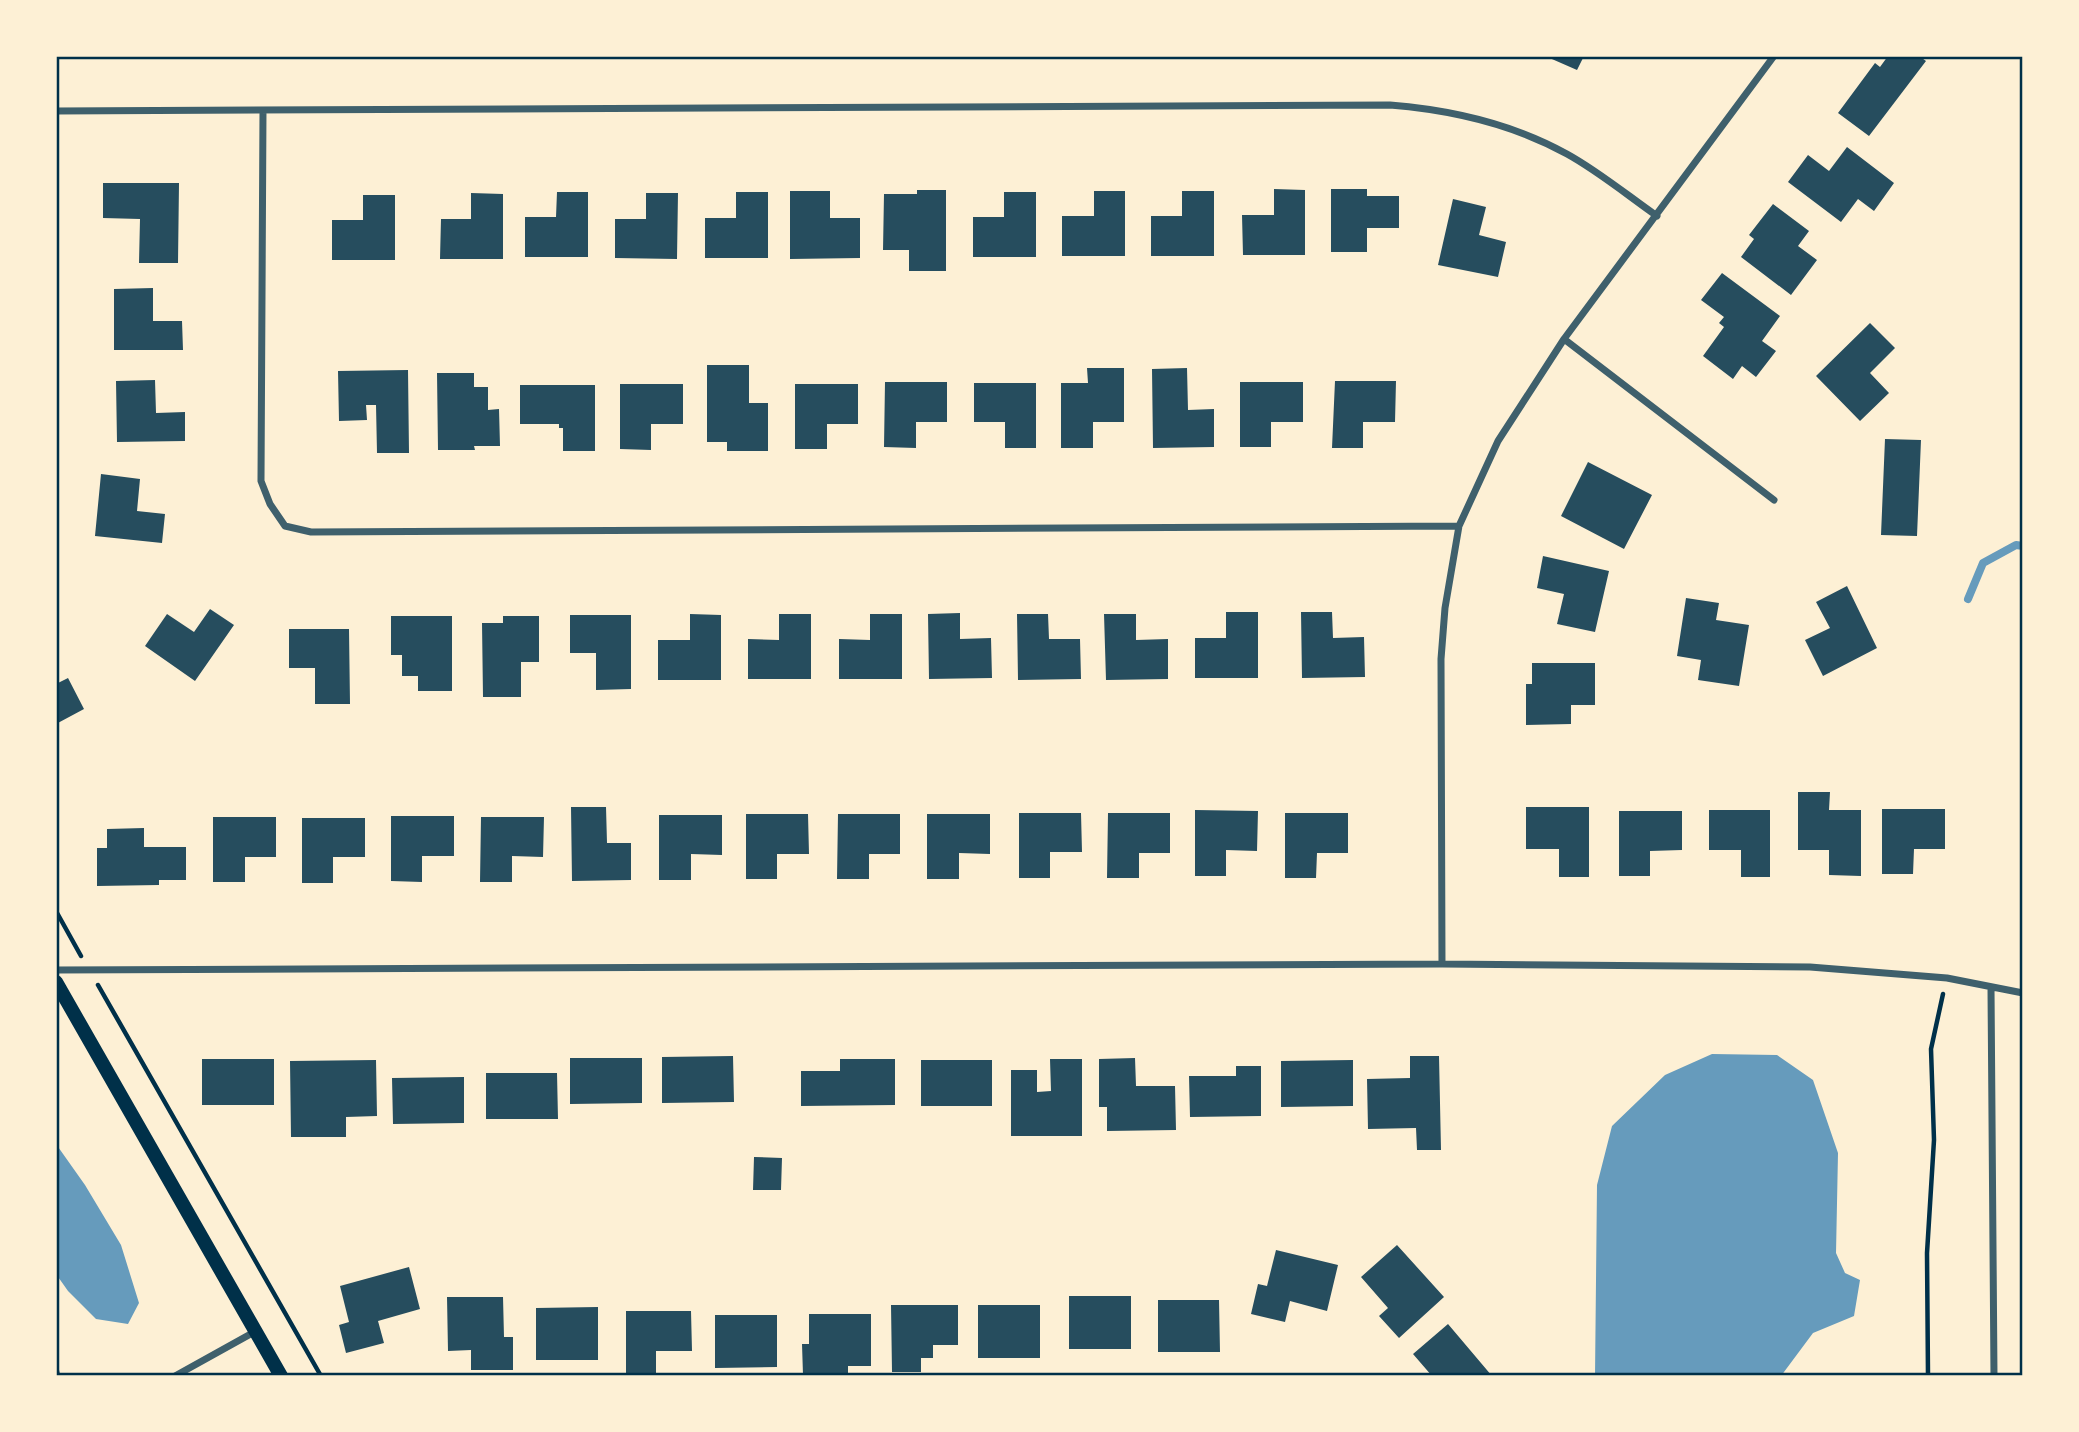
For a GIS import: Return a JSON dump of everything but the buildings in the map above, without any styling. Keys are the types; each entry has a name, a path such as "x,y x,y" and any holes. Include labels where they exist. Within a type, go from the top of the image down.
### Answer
{"main road":[{"path":"56,982 281,1376"}],"street":[{"path":"1442,964 1441,659 1445,608 1459,526 1506,426 1564,340 1774,56"},
{"path":"56,111 1390,105 1448,112 1522,133 1568,154 1657,216"},
{"path":"263,110 261,481 270,504 285,526 311,531 1459,526"},
{"path":"1564,340 1774,500"},
{"path":"56,970 1442,964 1810,967 1947,978 2023,993"},
{"path":"1991,988 1994,1376"},
{"path":"175,1376 256,1331"}],"lane":[{"path":"56,1368 58,1376"}],"path":[{"path":"56,911 321,1376"},
{"path":"1928,1376 1927,1253 1934,1140 1931,1049 1947,978"}],"water":[{"path":"1712,1054 1777,1055 1813,1080 1838,1153 1836,1253 1845,1273 1860,1280 1854,1316 1813,1333 1781,1376 1595,1376 1597,1185 1612,1126 1665,1075"},
{"path":"56,1144 85,1185 121,1245 139,1303 128,1324 96,1319 68,1291 56,1274"}],"waterway":[{"path":"1968,599 1983,563 2016,545 2023,546"}]}
